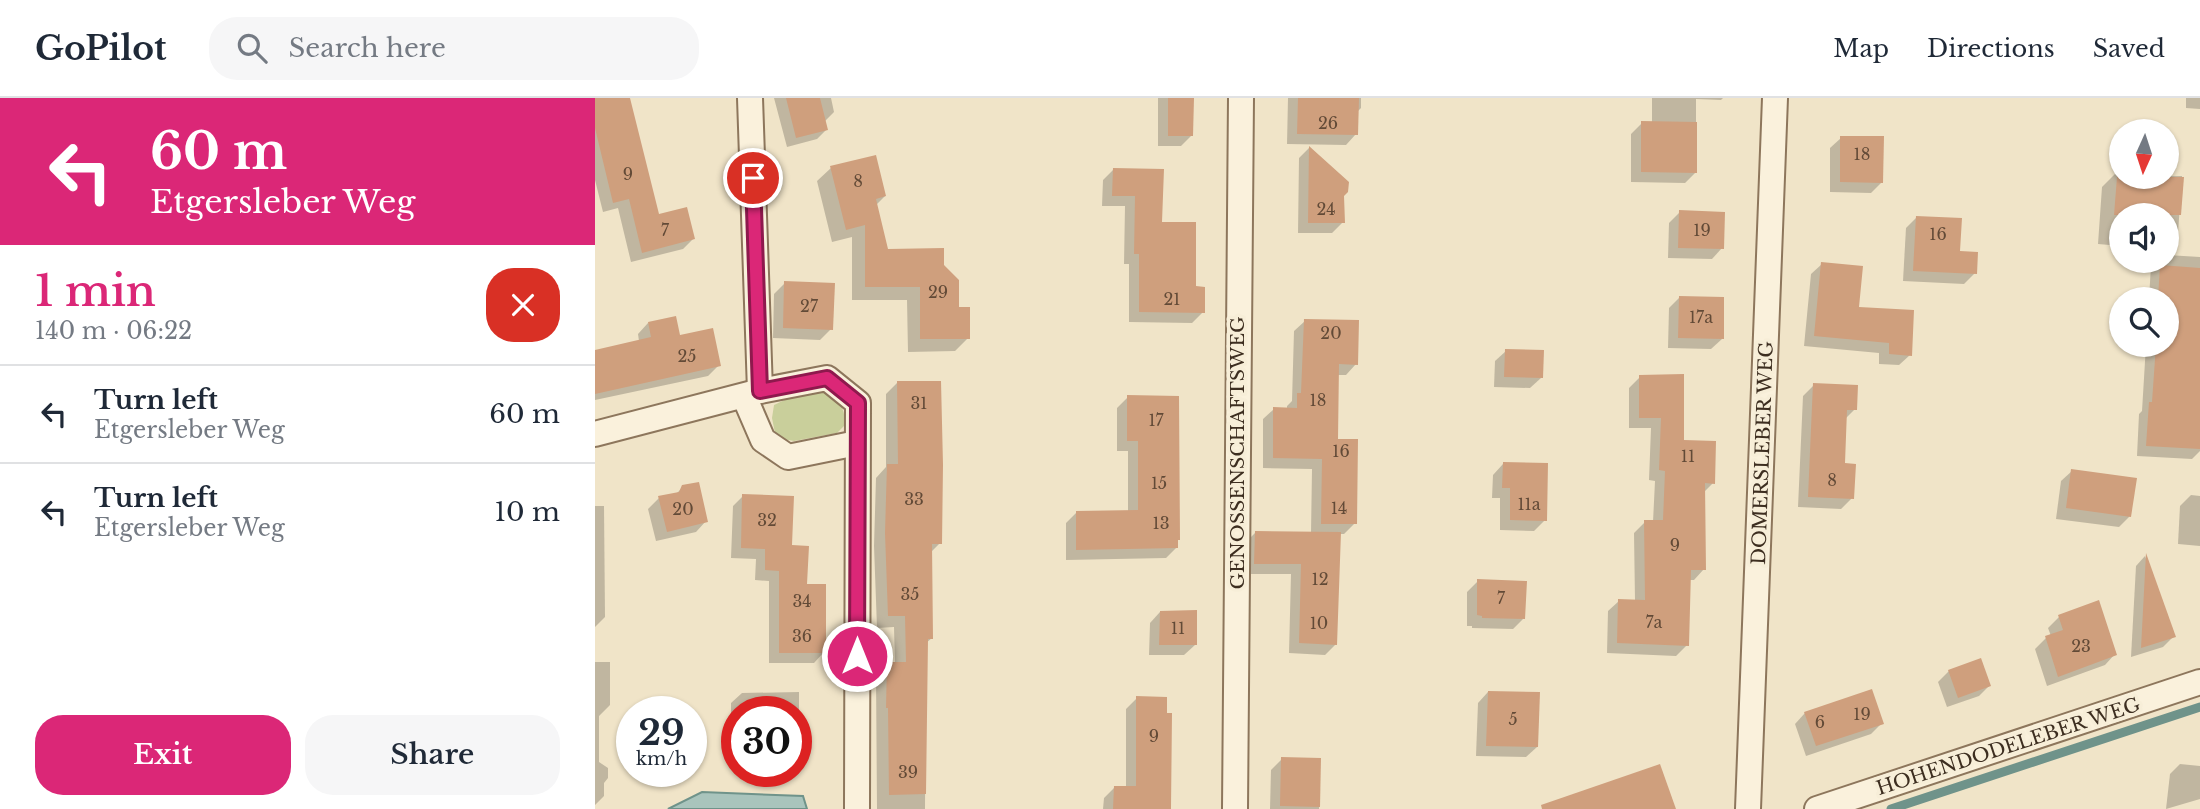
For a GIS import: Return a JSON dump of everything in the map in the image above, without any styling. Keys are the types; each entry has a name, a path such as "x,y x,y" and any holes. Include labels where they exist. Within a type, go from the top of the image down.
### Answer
{"street":[{"path":"750,98 752,393 763,440 788,457 857,443"},
{"name":"GENOSSENSCHAFTSWEG","path":"1235,809 1241,98"},
{"name":"DOMERSLEBER WEG","path":"1748,809 1775,98"},
{"path":"595,434 752,393 827,378 858,403 857,809"},
{"name":"HOHENDODELEBER WEG","path":"1817,809 2200,682"}],"green space":[{"path":"829,392 839,398 847,423 837,433 794,441 776,438 772,418 774,405 793,396"}],"water":[{"path":"702,792 803,796 807,809 668,809"}],"building":[{"path":"595,98 630,98 659,214 687,207 695,239 642,253 629,199 613,203 595,128"},
{"path":"786,98 820,98 828,130 796,138"},
{"path":"1168,98 1194,98 1193,136 1168,136"},
{"path":"1298,98 1359,98 1358,135 1297,134"},
{"path":"1641,121 1697,122 1697,173 1641,172"},
{"path":"1840,136 1884,136 1883,183 1840,182"},
{"path":"1309,146 1349,182 1348,192 1344,196 1345,223 1308,223"},
{"path":"876,155 886,196 876,199 888,249 944,248 944,265 959,280 959,307 970,307 970,339 920,339 920,287 865,287 865,225 846,230 830,166"},
{"path":"1113,168 1164,169 1162,222 1196,222 1196,286 1205,287 1205,313 1139,312 1139,254 1134,254 1135,196 1112,196"},
{"path":"2179,177 2184,177 2181,215 2179,203 2115,203 2116,189 2179,189"},
{"path":"1679,210 1725,212 1724,249 1678,248"},
{"path":"1916,216 1962,218 1960,251 1978,252 1977,274 1913,271"},
{"path":"1821,262 1863,266 1859,307 1914,310 1912,356 1889,354 1889,343 1814,336"},
{"path":"2179,266 2200,268 2200,449 2146,446 2155,357 2179,357 2179,287 2159,287 2160,273 2179,273"},
{"path":"784,281 835,283 833,330 783,328"},
{"path":"1679,296 1724,297 1724,339 1678,338"},
{"path":"676,316 680,335 713,328 721,366 595,394 595,350 651,337 648,322"},
{"path":"1304,319 1359,320 1358,365 1339,364 1338,439 1358,439 1357,524 1321,524 1322,459 1273,458 1273,407 1297,408 1297,393 1301,393"},
{"path":"1505,349 1544,350 1543,378 1504,377"},
{"path":"1684,374 1684,440 1716,441 1715,484 1705,483 1706,570 1691,570 1689,646 1617,643 1618,599 1645,600 1644,520 1663,520 1665,471 1659,470 1661,418 1639,418 1639,375"},
{"path":"897,381 941,381 942,544 932,544 933,639 928,639 926,794 889,795 887,662 906,662 905,616 888,616 885,533 887,464 898,464"},
{"path":"1813,383 1858,385 1857,410 1847,410 1845,463 1856,464 1854,499 1808,497"},
{"path":"1127,395 1179,396 1178,548 1076,550 1076,511 1138,510 1138,441 1127,441"},
{"path":"1503,462 1548,463 1547,521 1510,520 1510,488 1502,488"},
{"path":"2071,469 2137,478 2131,517 2066,508"},
{"path":"699,482 708,522 667,532 658,496 679,492 682,485"},
{"path":"742,494 794,496 792,545 809,546 807,584 826,584 826,653 779,653 779,571 765,570 765,549 741,548"},
{"path":"1255,531 1341,532 1337,645 1299,643 1301,564 1254,564"},
{"path":"2146,553 2176,637 2141,648"},
{"path":"1477,579 1527,581 1525,619 1482,618 1477,615"},
{"path":"2099,600 2117,655 2058,677 2045,636 2063,630 2058,615"},
{"path":"1197,610 1197,645 1159,645 1160,611"},
{"path":"1981,658 1991,686 1958,698 1948,670"},
{"path":"1872,689 1884,724 1816,746 1804,712"},
{"path":"1488,691 1540,692 1538,747 1486,746"},
{"path":"1136,696 1167,697 1167,713 1172,713 1171,809 1113,809 1114,786 1136,786"},
{"path":"1281,757 1321,758 1320,807 1280,806"},
{"path":"1660,764 1676,809 1542,809 1541,805"}],"waterway":[{"path":"1891,809 2200,707"}],"route":[{"path":"753,178 760,391 827,378 858,403 857,656"}]}
